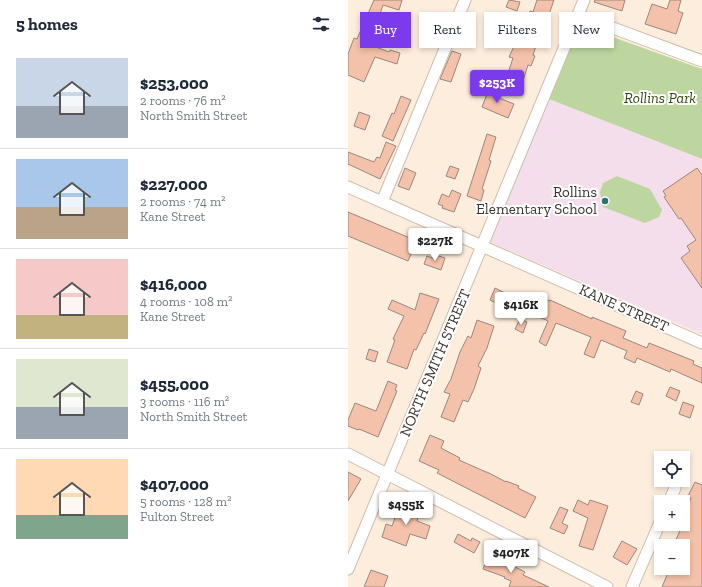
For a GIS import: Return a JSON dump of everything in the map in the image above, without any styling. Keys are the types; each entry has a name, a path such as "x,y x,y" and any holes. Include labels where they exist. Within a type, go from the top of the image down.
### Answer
{"street":[{"path":"382,202 465,0"},
{"name":"NORTH SMITH STREET","path":"579,12 584,0"},
{"path":"614,28 702,61"},
{"name":"NORTH SMITH STREET","path":"349,562 388,474 564,48"},
{"name":"KANE STREET","path":"348,188 702,343"},
{"path":"348,454 607,587"},
{"path":"672,495 675,488"},
{"path":"632,587 656,531"}],"shaded area":[{"name":"Rollins Elementary School","path":"549,99 702,159 702,334 490,242"}],"green space":[{"name":"Rollins Park","path":"614,38 702,69 702,159 549,99 570,48 614,48"},
{"path":"617,176 650,189 662,210 659,217 645,223 603,207 600,192 603,183"}],"building":[{"path":"374,0 402,0 399,10 383,5 381,12 369,12"},
{"path":"509,0 520,2 517,11 506,7"},
{"path":"537,0 554,0 550,12 533,12"},
{"path":"595,0 625,0 622,11 594,2"},
{"path":"670,0 681,0 678,11 683,13 676,34 645,24 652,4 667,9"},
{"path":"360,32 360,48 379,48 389,52 390,50 400,53 397,64 375,57 364,82 348,75 348,54 354,38 357,39"},
{"path":"513,48 535,48 533,55 535,56 531,66 528,65 521,87 505,82 513,58 509,57"},
{"path":"452,51 461,54 451,82 440,79"},
{"path":"489,89 501,93 499,98 514,104 508,118 482,107"},
{"path":"401,96 411,100 393,141 382,136 392,113 394,114"},
{"path":"359,112 370,116 365,130 354,126"},
{"path":"487,134 496,137 489,160 491,161 482,189 484,190 481,201 467,196"},
{"path":"386,142 396,146 380,179 348,164 348,152 374,162 377,157 380,158"},
{"path":"450,166 459,169 455,179 446,176"},
{"path":"405,168 416,173 409,190 398,186"},
{"path":"697,168 702,175 702,288 681,258 690,251 687,246 696,240 664,197 666,196 663,191"},
{"path":"452,190 461,194 454,212 442,208 443,206 438,204 442,194 449,197"},
{"path":"348,212 417,241 408,261 348,236"},
{"path":"436,255 445,258 441,270 424,264 427,256 435,259"},
{"path":"495,288 505,293 500,305 490,300"},
{"path":"420,293 439,299 425,334 424,333 416,350 414,349 407,369 387,362 395,340 393,339 404,316 388,309 392,300 415,310"},
{"path":"533,294 592,319 592,317 626,331 623,338 647,348 649,343 694,361 693,364 702,368 702,383 671,369 670,372 637,358 635,363 624,358 627,351 601,340 594,358 584,354 591,337 556,323 546,346 539,342 548,321 526,311"},
{"path":"520,319 527,322 523,333 515,329"},
{"path":"477,320 494,326 487,348 478,366 481,368 474,389 468,402 463,400 454,422 441,417 450,394 444,392 451,379 460,352 468,336 471,338"},
{"path":"369,349 378,352 375,362 366,359"},
{"path":"388,381 397,385 395,390 397,391 378,437 348,426 348,420 355,403 376,411"},
{"path":"670,387 680,391 676,401 666,396"},
{"path":"636,391 643,394 639,405 631,402"},
{"path":"683,402 694,406 690,418 679,414"},
{"path":"430,435 444,441 441,448 460,458 459,460 506,482 519,486 518,488 536,497 525,518 437,473 439,470 419,461"},
{"path":"348,472 361,479 348,501"},
{"path":"695,482 702,485 702,587 662,587 667,575 690,575 690,539 676,539 680,531 690,531 691,498 688,495"},
{"path":"578,500 588,505 590,500 608,506 593,550 579,546 588,518 573,511"},
{"path":"400,504 420,512 417,521 430,526 426,539 410,534 406,546 382,537 386,524 392,526"},
{"path":"560,507 568,510 562,523 568,526 564,534 550,528"},
{"path":"458,534 471,541 472,538 480,542 474,553 454,542"},
{"path":"622,541 637,549 627,565 613,557"},
{"path":"488,556 503,561 525,572 523,575 549,587 509,587 511,581 504,578 505,577 483,569"},
{"path":"371,570 388,576 384,587 364,587"}],"place":[{"name":"Rollins Elementary School","path":"605,201"}]}
